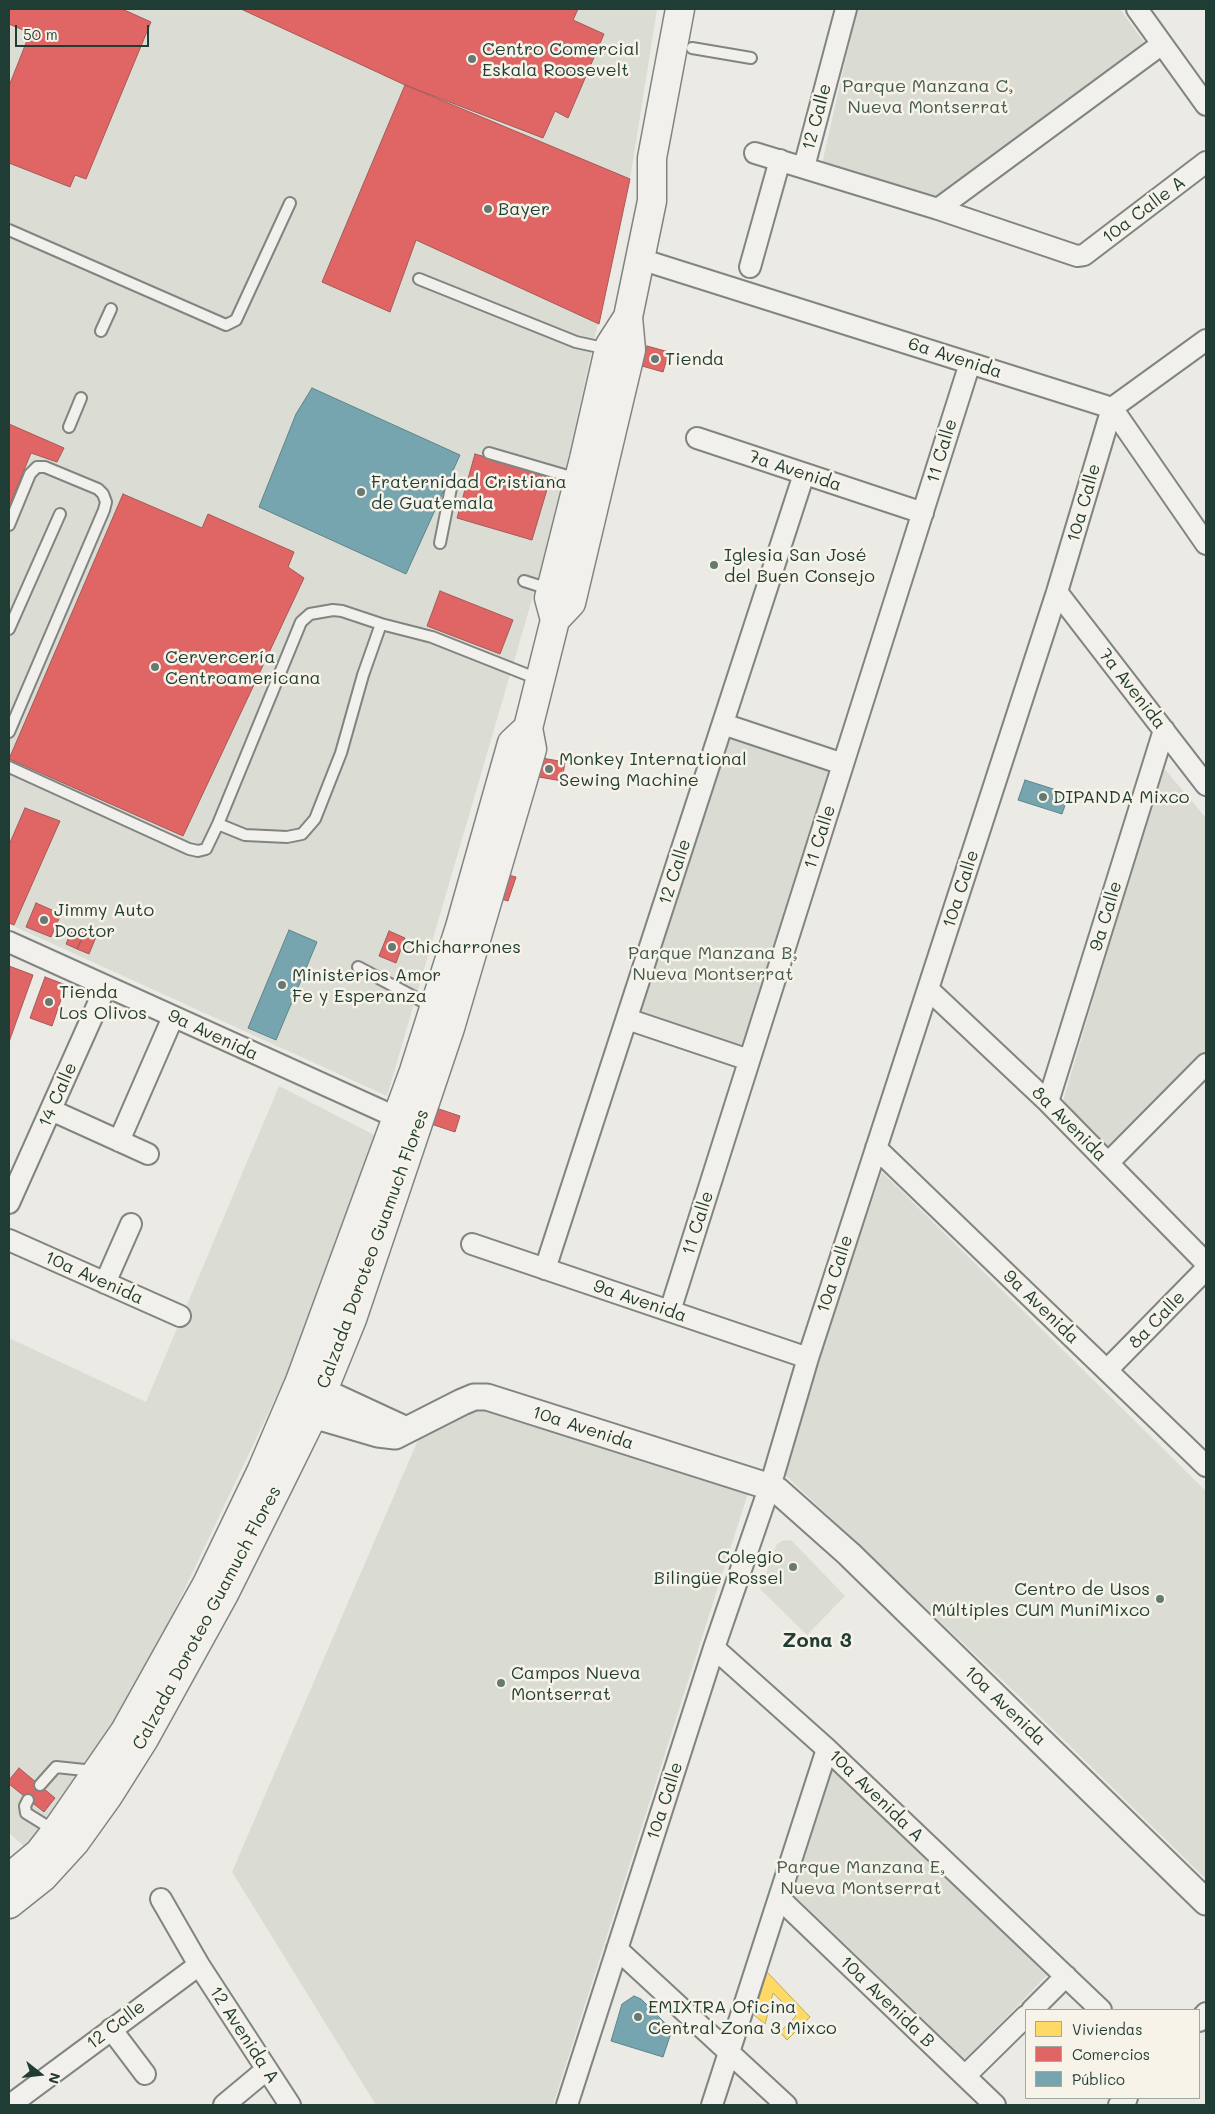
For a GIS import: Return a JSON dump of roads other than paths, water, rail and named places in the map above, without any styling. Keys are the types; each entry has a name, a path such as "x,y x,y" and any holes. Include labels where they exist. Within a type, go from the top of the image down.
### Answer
{"main road":[{"name":"Calzada Doroteo Guamuch Flores","path":"555,620 570,603 605,466 631,350 628,317 652,201 652,158 680,9"},
{"name":"Calzada Doroteo Guamuch Flores","path":"652,201 669,164 700,9"},
{"name":"Calzada Doroteo Guamuch Flores","path":"407,1122 453,1019 532,749 528,728 555,620 550,598 552,589 610,344 628,317"},
{"name":"Calzada Doroteo Guamuch Flores","path":"9,1878 39,1853 92,1820 124,1750 224,1594 306,1398 352,1319 407,1122 414,1071 460,927 512,743 528,728"},
{"name":"Calzada Doroteo Guamuch Flores","path":"9,1904 43,1877 97,1772 124,1750"}],"street":[{"name":"12 Calle","path":"804,167 846,9"},
{"path":"1137,9 1206,105"},
{"path":"755,153 938,209 1162,44"},
{"path":"750,267 780,160"},
{"name":"10a Calle A","path":"938,209 1080,256 1206,162"},
{"name":"6a Avenida","path":"640,259 1112,408"},
{"path":"1203,532 1112,408 1206,340"},
{"name":"11 Calle","path":"670,1312 970,363"},
{"name":"10a Calle","path":"567,2105 714,1648 770,1490 808,1358 1057,592 1112,408"},
{"name":"7a Avenida","path":"697,438 923,513"},
{"name":"12 Calle","path":"546,1269 804,474"},
{"name":"7a Avenida","path":"1057,592 1206,785"},
{"path":"723,724 843,764"},
{"name":"9a Calle","path":"1048,1102 1164,730"},
{"name":"9a Avenida","path":"9,942 407,1122"},
{"name":"14 Calle","path":"9,1202 106,986"},
{"name":"8a Avenida","path":"928,989 1048,1102 1206,1263"},
{"path":"119,1141 173,1017"},
{"path":"627,1019 750,1060"},
{"path":"1108,1163 1206,1064"},
{"path":"51,1110 148,1154"},
{"name":"9a Avenida","path":"876,1148 1206,1466"},
{"path":"105,1283 131,1224"},
{"name":"10a Avenida","path":"9,1240 180,1316"},
{"name":"9a Avenida","path":"472,1244 808,1358"},
{"name":"8a Calle","path":"1107,1370 1206,1269"},
{"name":"10a Avenida","path":"306,1398 378,1434 395,1436 474,1397 487,1398 770,1490 803,1512 870,1574 1206,1902"},
{"name":"10a Avenida A","path":"714,1648 827,1749 1100,2009"},
{"path":"712,2105 827,1749"},
{"name":"10a Avenida B","path":"779,1898 996,2105"},
{"name":"12 Avenida A","path":"161,1899 199,1965 290,2105"},
{"path":"617,1949 786,2105"},
{"name":"12 Calle","path":"10,2105 199,1965"},
{"path":"1033,2009 1066,1976"},
{"path":"965,2076 1025,2017"},
{"path":"111,2029 145,2074"},
{"path":"224,2105 266,2070"}],"lane":[{"path":"692,48 751,58"},
{"path":"9,230 226,325 236,320 290,203"},
{"path":"419,280 576,342 609,350"},
{"path":"101,331 111,309"},
{"path":"69,427 81,398"},
{"path":"489,453 579,480"},
{"path":"9,525 30,474 37,467 45,467 98,489 103,494 106,502 9,732"},
{"path":"440,543 452,483"},
{"path":"9,629 60,514"},
{"path":"524,580 552,589"},
{"path":"9,767 189,849 198,851 206,849 218,824 301,622 310,614 323,611 342,611 432,637 540,680"},
{"path":"218,824 245,835 286,837 302,834 315,819 341,753 363,675 382,624"},
{"path":"358,967 434,1007"},
{"path":"40,1785 56,1767 97,1772"},
{"path":"28,1800 25,1806 26,1813 65,1837"}],"place":[{"name":"Centro Comercial Eskala Roosevelt","path":"472,59"},
{"name":"Bayer","path":"488,209"},
{"name":"Tienda","path":"655,359"},
{"name":"Fraternidad Cristiana de Guatemala","path":"361,492"},
{"name":"Iglesia San José del Buen Consejo","path":"714,565"},
{"name":"Cervercería Centroamericana","path":"155,667"},
{"name":"Monkey International Sewing Machine","path":"549,769"},
{"name":"DIPANDA Mixco","path":"1043,797"},
{"name":"Jimmy Auto Doctor","path":"44,920"},
{"name":"Chicharrones","path":"392,947"},
{"name":"Ministerios Amor Fe y Esperanza","path":"282,985"},
{"name":"Tienda Los Olivos","path":"49,1002"},
{"name":"Colegio Bilingüe Rossel","path":"793,1567"},
{"name":"Centro de Usos Múltiples CUM MuniMixco","path":"1160,1599"},
{"name":"Campos Nueva Montserrat","path":"501,1683"},
{"name":"EMIXTRA Oficina Central Zona 3 Mixco","path":"638,2017"}],"district":[{"name":"Zona 3","path":"817,1641"}],"park label":[{"name":"Parque Manzana C, Nueva Montserrat","path":"928,96"},
{"name":"Parque Manzana B, Nueva Montserrat","path":"713,963"},
{"name":"Parque Manzana E, Nueva Montserrat","path":"861,1877"}]}
